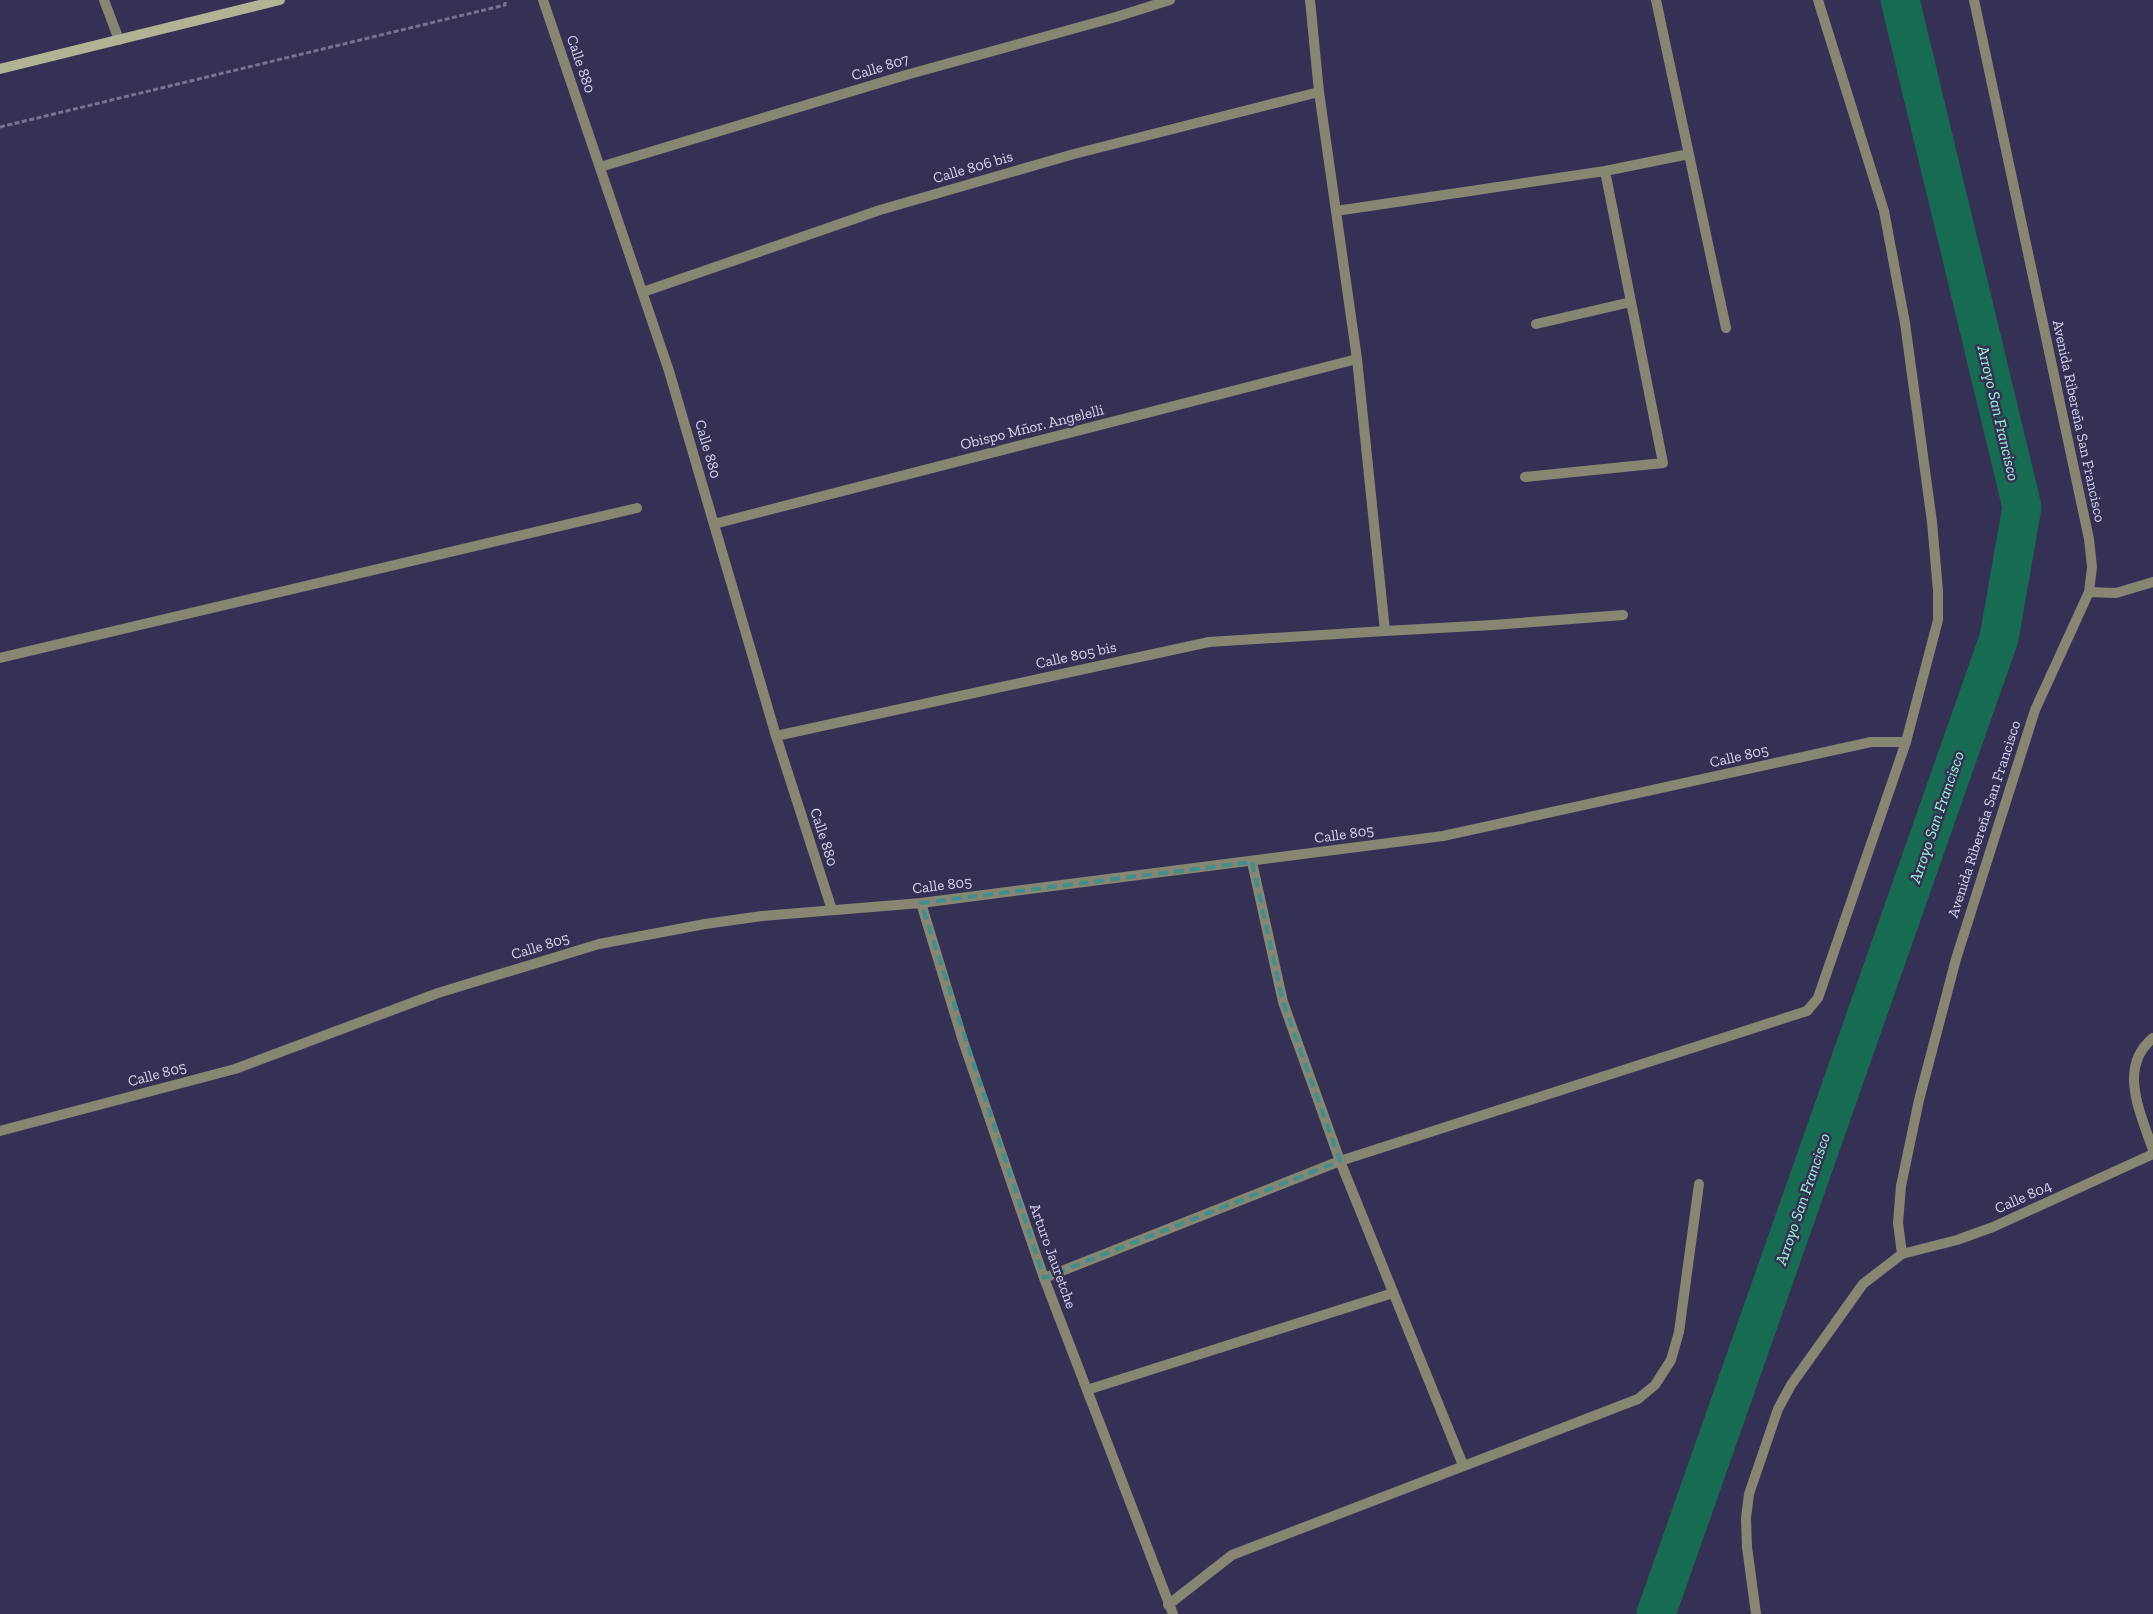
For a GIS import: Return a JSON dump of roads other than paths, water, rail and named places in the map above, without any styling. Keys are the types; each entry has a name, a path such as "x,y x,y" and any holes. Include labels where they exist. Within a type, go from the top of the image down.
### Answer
{"main road":[{"path":"0,69 280,0"}],"street":[{"path":"104,0 120,40"},
{"name":"Calle 880","path":"543,0 669,370 776,736 832,910"},
{"name":"Calle 807","path":"600,168 906,75 1116,17 1170,0"},
{"path":"1310,0 1319,92 1357,359 1386,631"},
{"path":"1656,0 1726,328"},
{"path":"1044,1278 1340,1161 1807,1011 1818,998 1906,742 1938,620 1938,591 1932,522 1905,323 1884,211 1818,0"},
{"name":"Avenida Ribereña San Francisco","path":"1902,1254 1898,1223 1902,1186 1919,1100 1956,959 2035,710 2088,592 2092,567 2089,539 1974,0"},
{"name":"Calle 806 bis","path":"643,292 880,210 1074,154 1319,92"},
{"path":"1336,211 1605,171 1689,154"},
{"path":"1525,477 1663,463 1605,171"},
{"path":"1536,324 1631,302"},
{"name":"Obispo Mñor. Angelelli","path":"714,524 1357,359"},
{"path":"0,658 637,508"},
{"path":"2088,592 2116,593 2153,582"},
{"name":"Calle 805 bis","path":"776,736 1208,642 1623,615"},
{"name":"Calle 805","path":"0,1131 236,1069 438,993 599,944 762,916 921,903 1443,836 1871,742 1906,742"},
{"path":"1252,862 1282,1002 1340,1161 1463,1465"},
{"name":"Arturo Jauretche","path":"921,903 963,1041 1044,1278 1170,1610"},
{"path":"2153,1038 2145,1045 2135,1066 2133,1089 2153,1150"},
{"name":"Calle 804","path":"1902,1254 1957,1240 1993,1227 2153,1154"},
{"path":"1170,1610 1232,1555 1638,1399 1655,1386 1671,1360 1679,1332 1699,1184"},
{"path":"1756,1613 1747,1547 1746,1518 1748,1494 1778,1408 1791,1385 1863,1284 1902,1254"},
{"path":"1087,1390 1393,1293"}],"waterway":[{"name":"Arroyo San Francisco","path":"1656,1614 1999,638 2022,507 1900,0"}]}
